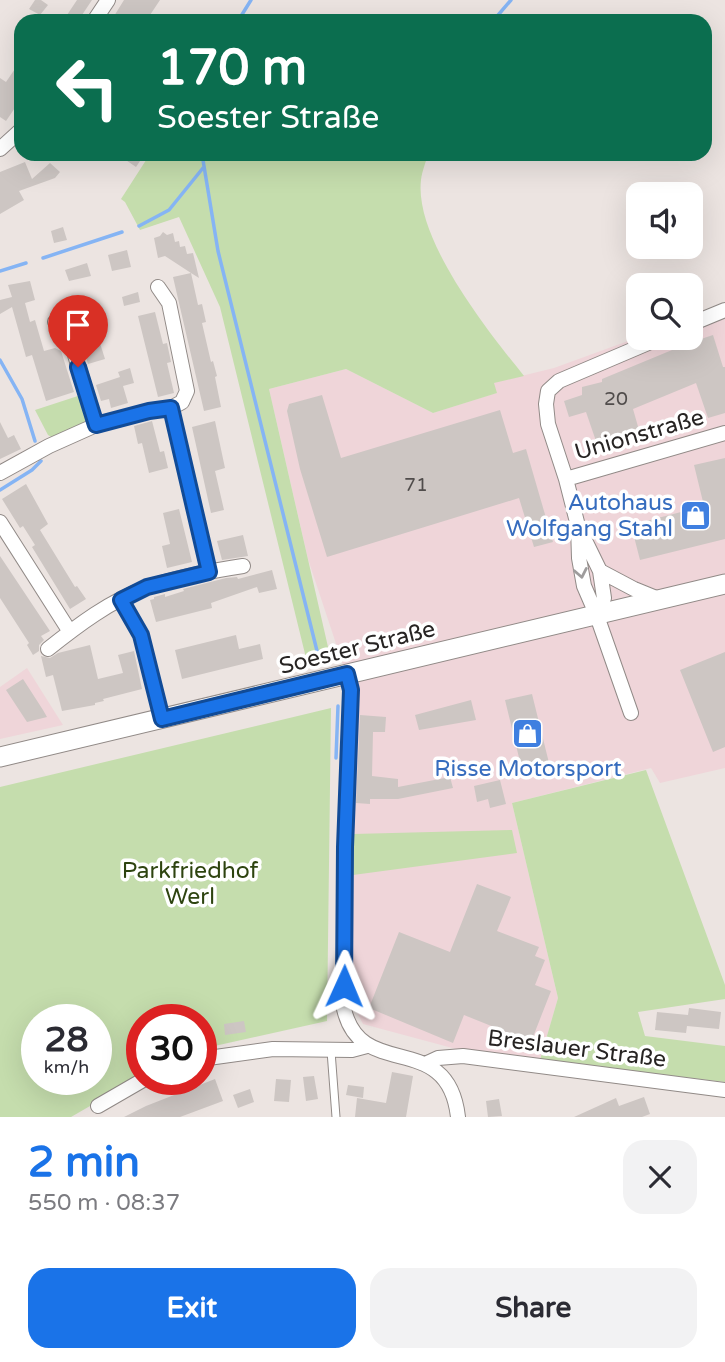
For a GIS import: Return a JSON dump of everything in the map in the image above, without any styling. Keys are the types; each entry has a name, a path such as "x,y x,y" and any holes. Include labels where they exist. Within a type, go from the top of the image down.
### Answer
{"main road":[{"name":"Soester Straße","path":"0,757 725,584"}],"street":[{"path":"0,149 14,136"},
{"path":"0,473 49,446 96,425 171,408 182,402 187,391 169,303 158,287"},
{"path":"703,319 725,310"},
{"path":"55,321 72,345 96,425"},
{"name":"Unionstraße","path":"597,616 584,586 579,558 578,526 548,424 546,404 548,391 559,381 632,350"},
{"path":"171,408 209,572"},
{"name":"Unionstraße","path":"566,479 725,433"},
{"path":"0,522 70,632"},
{"name":"Unionstraße","path":"578,526 589,544 600,572 604,598 597,616"},
{"path":"48,649 121,600 147,587 243,566"},
{"path":"600,572 662,600"},
{"path":"121,600 141,635 162,719"},
{"path":"597,616 631,713"},
{"path":"347,674 351,690 345,847 344,1009 353,1033 367,1046 439,1071 448,1082 458,1117"},
{"path":"217,1057 273,1049 331,1051 367,1046"},
{"name":"Breslauer Straße","path":"425,1064 438,1058 463,1056 725,1090"},
{"path":"99,1106 126,1090"}],"lane":[{"path":"331,1051 335,1117"}],"shaded area":[{"path":"725,305 725,768 660,783 651,768 512,803 558,998 540,1060 456,1049 363,1024 350,999 351,689 308,559 269,389 346,369 433,413 496,393 493,383 554,368 626,342 626,350 703,350 703,313"},
{"path":"27,668 63,725 0,739 0,687"}],"green space":[{"path":"145,161 426,161 421,180 422,204 441,256 474,310 524,376 494,383 497,393 433,413 346,369 269,389 331,660 308,666 220,307 179,217 140,230 121,199"},
{"path":"81,395 86,421 53,438 48,435 35,410"},
{"name":"Parkfriedhof Werl","path":"331,708 327,1021 217,1045 217,1004 126,1004 126,1085 112,1093 112,1004 21,1004 21,1095 109,1095 71,1117 0,1117 0,787"},
{"path":"646,770 725,985 725,999 638,1012 645,1036 725,1046 725,1082 540,1060 558,998 512,803"},
{"path":"512,830 517,853 353,875 353,834"}],"building":[{"path":"35,0 41,0 48,5 41,14 29,9"},
{"path":"77,0 92,0 83,14 68,14"},
{"path":"124,0 160,0 151,14 115,14"},
{"path":"14,70 14,109 6,121 0,117 0,78 6,82"},
{"path":"127,161 140,161 136,167"},
{"path":"25,162 32,179 50,163 60,172 55,178 19,191 24,200 0,214 0,172"},
{"path":"63,227 67,240 54,243 51,231"},
{"path":"163,232 167,235 173,233 175,242 179,241 180,247 185,246 187,254 193,253 199,278 165,256 158,258 154,238"},
{"path":"127,250 131,267 112,271 108,255"},
{"path":"87,263 91,276 69,281 65,270"},
{"path":"191,273 198,305 202,304 206,322 202,323 217,376 215,377 221,407 204,411 173,277"},
{"path":"30,281 35,300 25,303 30,322 35,320 44,351 55,348 61,351 74,392 46,401 32,355 26,357 12,307 0,314 0,300 12,297 8,285"},
{"path":"138,292 140,302 124,306 122,297"},
{"path":"99,304 104,321 94,324 105,359 88,364 82,343 85,342 75,311"},
{"path":"155,312 163,344 167,343 171,362 167,363 174,393 158,397 138,316"},
{"path":"713,335 725,367 725,413 708,418 696,383 633,409 639,430 597,444 586,412 569,417 564,401 582,395 582,387 602,382 602,379 672,350 703,350 703,338"},
{"path":"130,368 134,383 123,386 128,403 111,408 109,399 101,401 96,385 120,377 118,372"},
{"path":"322,395 341,458 500,410 513,453 526,449 553,542 534,547 519,498 327,557 300,469 287,411 289,404"},
{"path":"152,421 160,452 164,451 168,468 149,473 142,443 138,444 134,426"},
{"path":"215,421 225,468 215,471 224,510 211,513 192,427"},
{"path":"0,422 8,438 14,435 21,449 0,459"},
{"name":"Autohaus Wolfgang Stahl","path":"725,458 725,539 640,560 631,525 704,506 694,465"},
{"path":"26,484 48,524 40,530 75,587 77,586 86,599 70,609 32,547 35,545 23,526 20,528 2,499"},
{"path":"179,509 192,562 167,568 162,546 170,544 163,513"},
{"path":"243,535 248,556 222,560 217,541"},
{"path":"0,556 50,631 41,636 44,640 39,645 39,651 33,655 27,645 29,643 0,598"},
{"path":"272,570 277,589 259,593 257,587 211,603 212,608 156,622 150,600 154,597 165,594 165,597 184,591 183,589 226,578 238,579"},
{"path":"236,635 239,649 260,644 263,659 182,679 175,650"},
{"path":"90,645 98,679 123,673 118,655 134,651 142,689 103,699 104,701 95,705 62,711 53,675 46,677 41,656 50,658 58,653"},
{"path":"725,652 725,747 713,752 680,670"},
{"path":"23,679 47,717 27,722 6,690"},
{"name":"Risse Motorsport","path":"532,694 550,767 523,774 505,700"},
{"path":"471,700 476,720 419,730 415,715"},
{"path":"360,715 386,717 385,732 373,732 372,776 398,779 398,787 450,777 453,788 398,799 370,799 370,804 356,803"},
{"path":"584,761 587,774 569,778 566,765"},
{"path":"500,780 506,804 490,808 488,799 477,802 474,786"},
{"path":"477,884 511,897 497,931 539,947 535,956 545,960 535,985 551,991 531,1042 464,1015 453,1043 369,1008 399,932 450,952"},
{"path":"689,1008 721,1012 719,1029 687,1026 686,1033 655,1030 657,1012 688,1015"},
{"path":"244,1021 246,1032 225,1035 224,1024"},
{"path":"392,1072 413,1076 406,1117 355,1117 357,1098 386,1103"},
{"path":"314,1076 318,1099 306,1101 303,1077"},
{"path":"276,1079 291,1080 289,1102 274,1101"},
{"path":"217,1084 223,1101 180,1117 124,1117 174,1095 217,1095"},
{"path":"348,1085 364,1087 363,1098 346,1095"},
{"path":"250,1089 254,1102 238,1108 233,1095"},
{"path":"644,1097 650,1114 642,1117 574,1117 616,1098 619,1106"},
{"path":"499,1099 502,1116 488,1117 486,1101"}],"waterway":[{"path":"242,14 251,0"},
{"path":"499,14 511,0"},
{"path":"203,161 218,251 319,659"},
{"path":"139,226 169,210 203,168"},
{"path":"43,258 122,232"},
{"path":"0,271 26,263"},
{"path":"0,360 22,399 35,441"},
{"path":"0,490 32,470 41,461"},
{"path":"336,758 338,706"}],"place":[{"name":"Autohaus Wolfgang Stahl","path":"696,515"},
{"name":"Risse Motorsport","path":"528,734"}],"route":[{"path":"78,367 96,425 171,408 209,572 147,587 121,600 141,635 162,719 347,674 351,690 345,847 344,986"}]}
